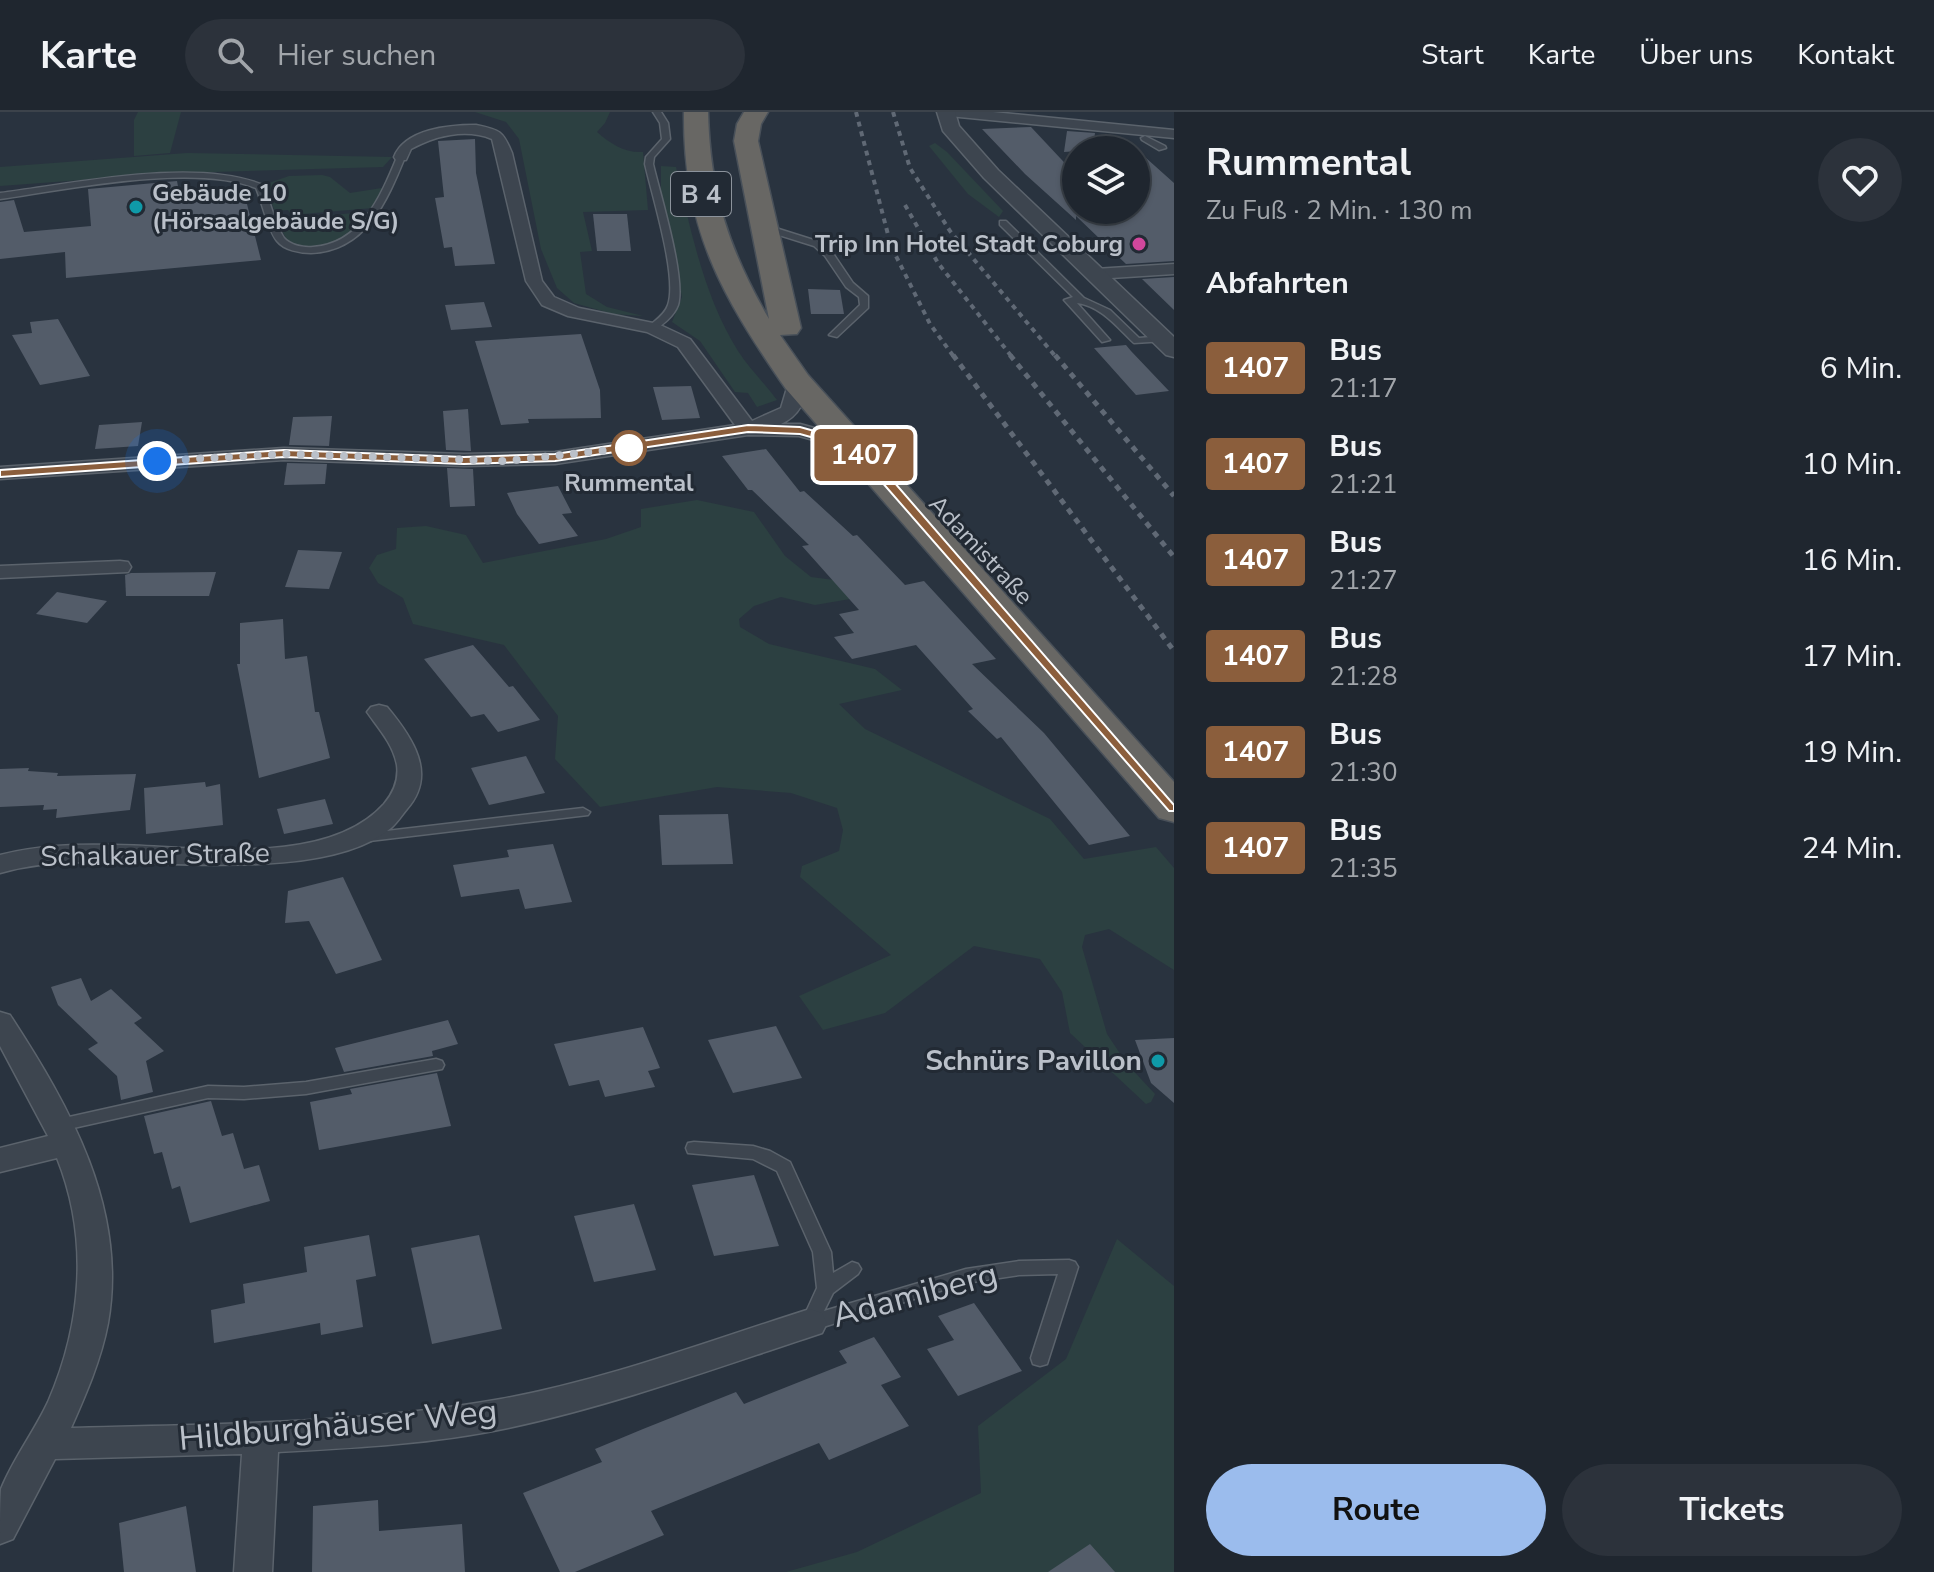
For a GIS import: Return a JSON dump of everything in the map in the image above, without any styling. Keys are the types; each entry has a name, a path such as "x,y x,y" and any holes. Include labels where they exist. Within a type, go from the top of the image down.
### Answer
{"highway":[{"name":"Adamistraße","path":"696,112 696,163 711,235 732,283 759,329 797,382 857,446 1174,808"},
{"name":"Adamistraße","path":"717,112 723,190 735,233 757,282 786,328 842,400 1174,762"},
{"path":"756,112 749,124 746,141 786,328"}],"street":[{"path":"1168,345 991,174 950,127 948,112 1011,115 1174,134"},
{"path":"401,157 405,147 432,136 477,130 498,136 505,153 534,281 555,306 652,328 673,337 691,350 748,429"},
{"path":"1095,274 1174,269"},
{"path":"748,429 789,412 795,403 797,382"},
{"path":"0,473 284,454 464,460 542,459 748,429 800,430 857,446"},
{"path":"0,572 120,567"},
{"name":"Schalkauer Straße","path":"0,864 51,854 242,857 314,849 357,838 393,817 410,787 412,770 398,734 379,712"},
{"path":"0,1022 64,1134 84,1183 94,1227 96,1273 91,1323 67,1397 0,1527"},
{"path":"0,1160 64,1134"},
{"name":"Hildburghäuser Weg","path":"45,1444 261,1438 460,1421 569,1398 810,1323"},
{"path":"253,1572 261,1438"}],"lane":[{"path":"652,328 669,314 674,300 673,278 649,164 650,157 666,139 664,123 657,112"},
{"path":"1150,141 1162,148"},
{"path":"0,196 179,176 215,175 245,179 260,187 280,239 300,249 321,249 351,238 366,226 378,209 401,157"},
{"path":"1003,223 1080,299"},
{"path":"766,238 782,241 799,239"},
{"path":"766,238 799,239 823,248 848,287 863,296 865,306 834,335"},
{"path":"1105,340 1069,300 1080,299 1099,305 1137,341 1168,345"},
{"name":"Schalkauer Straße","path":"357,838 583,812"},
{"path":"64,1134 208,1092 244,1093 306,1088 436,1065"},
{"path":"694,1148 759,1152 773,1157 784,1167 822,1252 826,1288"},
{"name":"Adamiberg","path":"810,1323 966,1276 1019,1268 1069,1267 1040,1358"},
{"path":"810,1323 826,1288 852,1269"}],"green space":[{"path":"138,112 181,112 170,153 134,156 134,120"},
{"path":"475,112 610,112 597,132 618,147 643,152 648,210 583,212 592,251 580,252 586,294 607,307 643,316 613,314 574,303 557,288 541,249 519,139 506,122"},
{"path":"935,143 1003,211 999,217 968,194 929,146"},
{"path":"187,153 392,157 383,167 178,173 0,186 0,167"},
{"path":"661,166 676,167 707,285 726,330 742,357 777,400 757,407 748,393 735,392 700,341 672,322 682,297 661,193"},
{"path":"289,176 330,177 350,193 382,188 373,208 291,215 288,210 275,211 263,185"},
{"path":"369,212 353,230 323,246 300,246 288,242 279,225 290,224 289,218"},
{"path":"697,500 754,512 785,556 811,577 842,581 856,598 815,605 781,597 754,606 739,619 740,627 769,644 875,669 902,690 839,704 865,729 1050,819 1084,859 1156,847 1174,868 1174,970 1109,929 1085,935 1082,947 1107,1034 1127,1064 1155,1094 1151,1102 1146,1104 1070,1033 1062,992 1040,959 974,946 885,1013 823,1030 799,996 891,955 800,877 802,866 839,851 843,830 837,808 791,793 717,787 600,807 555,759 558,716 504,645 413,624 403,598 378,583 369,568 377,555 396,549 397,528 426,526 466,535 483,563 606,539 641,527 641,509"},
{"path":"1117,1239 1174,1286 1174,1572 786,1572 857,1552 981,1493 978,1426 1066,1359"}],"building":[{"path":"1031,127 1062,160 1062,207 1025,174 982,129"},
{"path":"1067,131 1095,133 1095,136 1066,136"},
{"path":"475,139 476,173 495,264 455,266 452,247 444,248 435,198 444,197 438,141"},
{"path":"1150,162 1174,183 1174,261 1126,264 1084,224 1150,224"},
{"path":"177,181 180,197 244,192 261,260 66,278 65,252 0,259 0,202 14,200 24,232 91,226 88,189"},
{"path":"593,214 627,214 631,251 597,251"},
{"path":"1174,277 1174,310 1142,279"},
{"path":"808,289 840,290 844,314 811,314"},
{"path":"484,302 492,327 451,330 445,305"},
{"path":"58,319 90,376 40,385 12,335 32,333 30,322"},
{"path":"581,334 600,390 601,418 528,419 529,423 501,425 475,341"},
{"path":"1126,345 1169,391 1136,395 1094,348"},
{"path":"691,386 700,418 662,420 653,387"},
{"path":"468,409 471,451 446,450 443,411"},
{"path":"332,416 329,446 289,445 293,417"},
{"path":"142,422 138,446 95,449 99,425"},
{"path":"766,449 800,492 804,491 853,536 857,535 905,585 924,581 996,659 972,664 1044,733 1130,836 1089,845 1001,737 997,739 968,711 973,709 916,645 852,659 834,637 854,633 839,614 859,610 802,546 809,545 752,490 748,490 722,456"},
{"path":"287,463 327,464 325,484 284,485"},
{"path":"447,468 473,469 475,506 450,507"},
{"path":"558,486 572,513 562,514 578,536 539,544 517,514 507,493"},
{"path":"298,550 342,552 329,589 285,587"},
{"path":"216,572 209,596 126,596 125,575 131,573"},
{"path":"57,592 107,601 87,623 36,614"},
{"path":"283,619 285,659 307,656 315,712 319,712 330,758 259,778 237,664 240,664 240,623"},
{"path":"473,645 509,687 513,686 540,720 498,732 484,714 471,717 424,659"},
{"path":"526,756 545,793 489,805 471,768"},
{"path":"29,768 28,771 58,773 57,776 136,774 130,810 56,818 57,809 43,810 44,805 0,807 0,769"},
{"path":"205,782 206,787 220,784 223,825 146,834 144,788"},
{"path":"325,799 333,824 284,834 277,809"},
{"path":"728,814 733,864 662,865 659,815"},
{"path":"553,844 572,902 525,909 519,889 461,897 453,865 509,857 507,850"},
{"path":"343,877 382,960 336,974 309,921 285,923 288,891"},
{"path":"81,978 91,1001 111,989 142,1018 134,1023 164,1051 146,1061 153,1092 121,1100 117,1076 88,1049 98,1043 58,1005 51,987"},
{"path":"448,1020 458,1044 432,1051 433,1056 344,1072 335,1048"},
{"path":"776,1026 802,1078 733,1093 708,1040"},
{"path":"643,1027 660,1068 648,1071 655,1087 605,1097 599,1080 569,1086 554,1044"},
{"name":"Schnürs Pavillon","path":"1174,1038 1174,1103 1151,1083 1135,1040"},
{"path":"437,1073 451,1126 319,1150 310,1102 352,1094 350,1089"},
{"path":"211,1101 222,1136 233,1133 244,1169 259,1165 270,1201 190,1223 180,1186 172,1189 162,1152 154,1154 144,1116"},
{"path":"754,1175 779,1246 714,1256 692,1185"},
{"path":"634,1204 656,1270 594,1282 574,1216"},
{"path":"369,1235 376,1276 356,1280 363,1327 321,1335 320,1323 214,1343 211,1310 245,1303 243,1284 307,1272 304,1247"},
{"path":"479,1235 502,1329 432,1344 411,1248"},
{"path":"974,1303 1022,1371 958,1396 927,1349 954,1340 938,1316"},
{"path":"874,1337 901,1377 881,1385 909,1426 829,1460 819,1443 651,1511 664,1535 575,1572 560,1572 523,1493 602,1462 595,1449 643,1429 736,1392 744,1404 847,1363 839,1351"},
{"path":"378,1500 379,1531 462,1524 465,1572 312,1572 313,1506"},
{"path":"186,1506 196,1572 124,1572 119,1523"},
{"path":"1090,1544 1115,1572 1048,1572"}],"railway":[{"path":"856,112 891,246 930,324 954,357"},
{"path":"893,112 910,168 950,231 1056,357"},
{"path":"905,205 938,263 1012,357"},
{"path":"953,355 1174,651"},
{"path":"1010,355 1174,557"},
{"path":"1055,355 1174,496"}],"bus line":[{"name":"1407","path":"0,473 284,454 504,461 555,458 748,429 800,430 828,437 857,446 1174,808"}],"place":[{"name":"Gebäude 10 (Hörsaalgebäude S/G)","path":"136,207"},
{"name":"Trip Inn Hotel Stadt Coburg","path":"1139,244"},
{"name":"Rummental","path":"629,448"},
{"name":"Schnürs Pavillon","path":"1158,1061"}],"route":[{"path":"157,461 284,454 504,461 629,448"}]}
